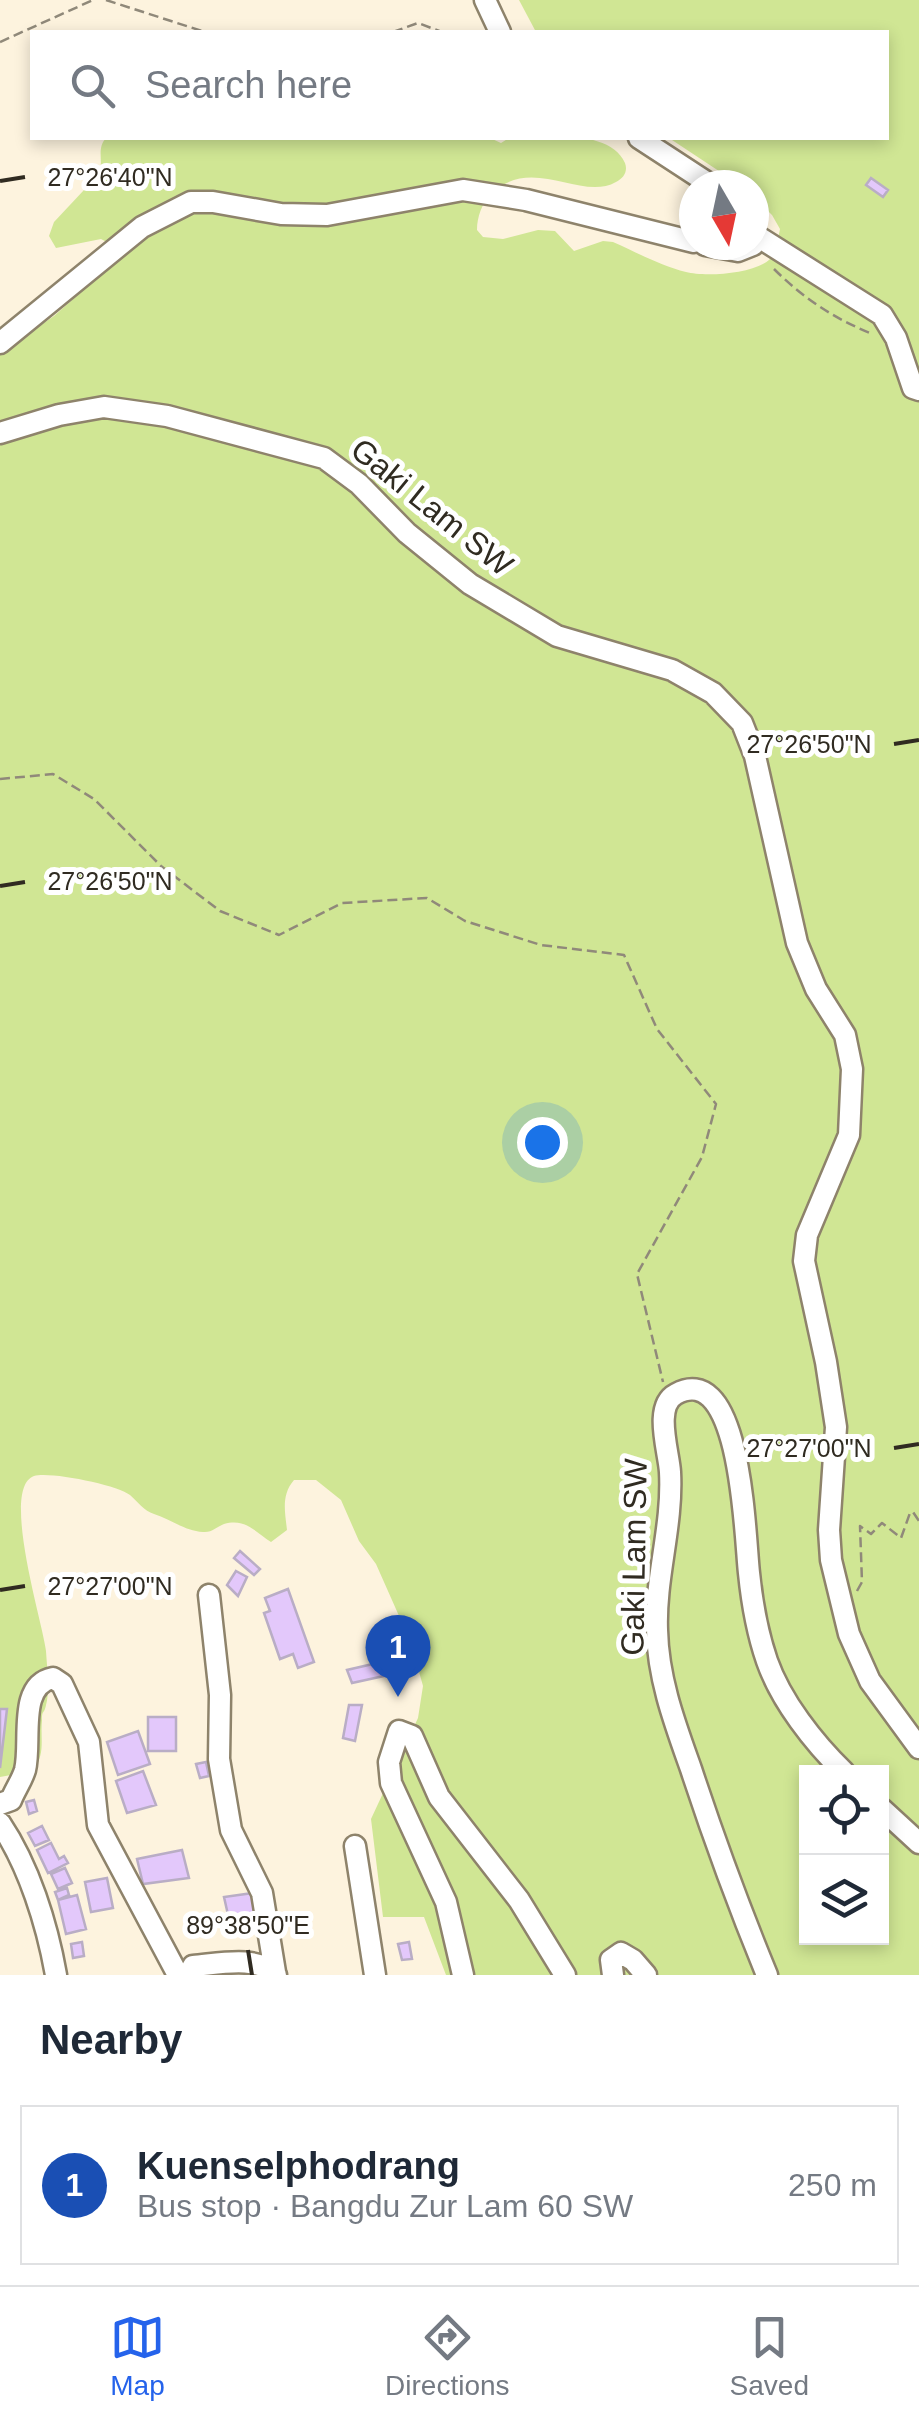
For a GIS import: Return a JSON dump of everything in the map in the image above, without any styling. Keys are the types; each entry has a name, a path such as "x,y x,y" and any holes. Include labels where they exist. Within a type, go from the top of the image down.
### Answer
{"street":[{"path":"485,0 499,30"},
{"path":"642,140 687,170"},
{"path":"0,343 142,227 191,202 281,214 328,215 464,190 526,200 679,238"},
{"path":"769,248 882,315 896,338 907,377 913,388 919,390"},
{"name":"Gaki Lam SW","path":"0,433 88,408 124,408 213,426 324,458 359,484 407,533 470,584 557,636 672,670 713,693 742,723 755,756 797,943 816,989 845,1035 852,1069 849,1135 807,1236 804,1261 836,1427 829,1530 837,1590 870,1682 919,1748"},
{"path":"667,1403 674,1394 691,1389 713,1400 725,1416 738,1472 756,1625 768,1664 787,1701 838,1765"},
{"name":"Gaki Lam SW","path":"667,1403 664,1418 670,1474 657,1631 662,1683 730,1886 767,1975"},
{"path":"209,1595 220,1695 219,1759 230,1830 262,1893 276,1974"},
{"path":"0,1804 11,1800 25,1770 32,1692 42,1680 53,1678 62,1684 89,1742 98,1825 178,1975"},
{"path":"463,1975 446,1902 391,1783 389,1762 399,1731 412,1736 439,1798 520,1900 565,1975"},
{"path":"889,1815 919,1843"},
{"path":"0,1823 27,1878 56,1975"},
{"path":"355,1846 375,1975"},
{"path":"612,1975 611,1960 620,1954 633,1960 646,1975"},
{"path":"188,1975 194,1966 222,1963 263,1964 276,1974"}],"path":[{"path":"0,42 93,0"},
{"path":"106,0 199,30"},
{"path":"399,30 418,23 437,30"},
{"path":"769,257 800,295 819,308 866,332 896,338"},
{"path":"0,779 53,774 94,799 161,866 220,911 278,935 342,903 427,898 466,921 541,945 624,955 657,1029 716,1104 702,1157 638,1274 667,1403"},
{"path":"837,1590 855,1592 860,1588 860,1526 870,1534 882,1523 901,1538 910,1513 914,1512 919,1521"}],"green space":[{"path":"519,0 919,0 919,1975 446,1975 424,1917 383,1917 371,1819 418,1718 423,1686 411,1643 376,1564 359,1541 341,1500 316,1480 294,1480 286,1498 287,1530 271,1542 238,1523 206,1532 190,1529 147,1511 123,1491 98,1483 54,1475 34,1476 25,1486 22,1529 46,1651 47,1699 42,1714 41,1752 33,1771 0,1777 0,353 54,316 126,252 101,239 56,248 49,236 54,222 99,174 105,140 593,140 617,152 625,163 626,171 616,182 602,187 539,178 507,183 485,202 477,230 483,237 503,239 538,230 555,231 574,251 603,241 613,242 686,272 730,273 763,264 774,253 780,229 772,215 769,170 717,170 672,140 889,140 889,30 535,30"}],"building":[{"path":"871,178 888,190 883,197 866,185"},
{"path":"240,1551 260,1569 254,1575 234,1558"},
{"path":"236,1571 247,1577 238,1596 227,1585"},
{"path":"288,1589 314,1662 298,1668 293,1654 280,1659 264,1613 270,1611 265,1598"},
{"path":"390,1660 393,1674 352,1683 347,1670"},
{"path":"349,1705 362,1705 355,1741 343,1738"},
{"path":"0,1709 7,1709 0,1768"},
{"path":"148,1717 176,1717 176,1751 148,1751"},
{"path":"138,1731 150,1764 118,1775 107,1742"},
{"path":"206,1762 209,1776 200,1778 196,1764"},
{"path":"143,1771 156,1805 127,1813 116,1781"},
{"path":"34,1800 37,1811 29,1814 26,1802"},
{"path":"42,1826 49,1840 35,1846 28,1833"},
{"path":"51,1843 59,1859 64,1856 68,1863 48,1873 37,1850"},
{"path":"182,1850 189,1878 143,1884 137,1859"},
{"path":"65,1868 72,1883 58,1889 51,1874"},
{"path":"107,1878 113,1908 91,1912 85,1882"},
{"path":"67,1888 69,1895 58,1900 55,1892"},
{"path":"253,1893 259,1924 231,1928 224,1897"},
{"path":"77,1895 86,1929 66,1934 58,1900"},
{"path":"82,1942 84,1956 73,1958 71,1944"},
{"path":"409,1942 412,1959 402,1960 398,1944"}],"place":[{"name":"Kuenselphodrang","path":"398,1697"}]}
